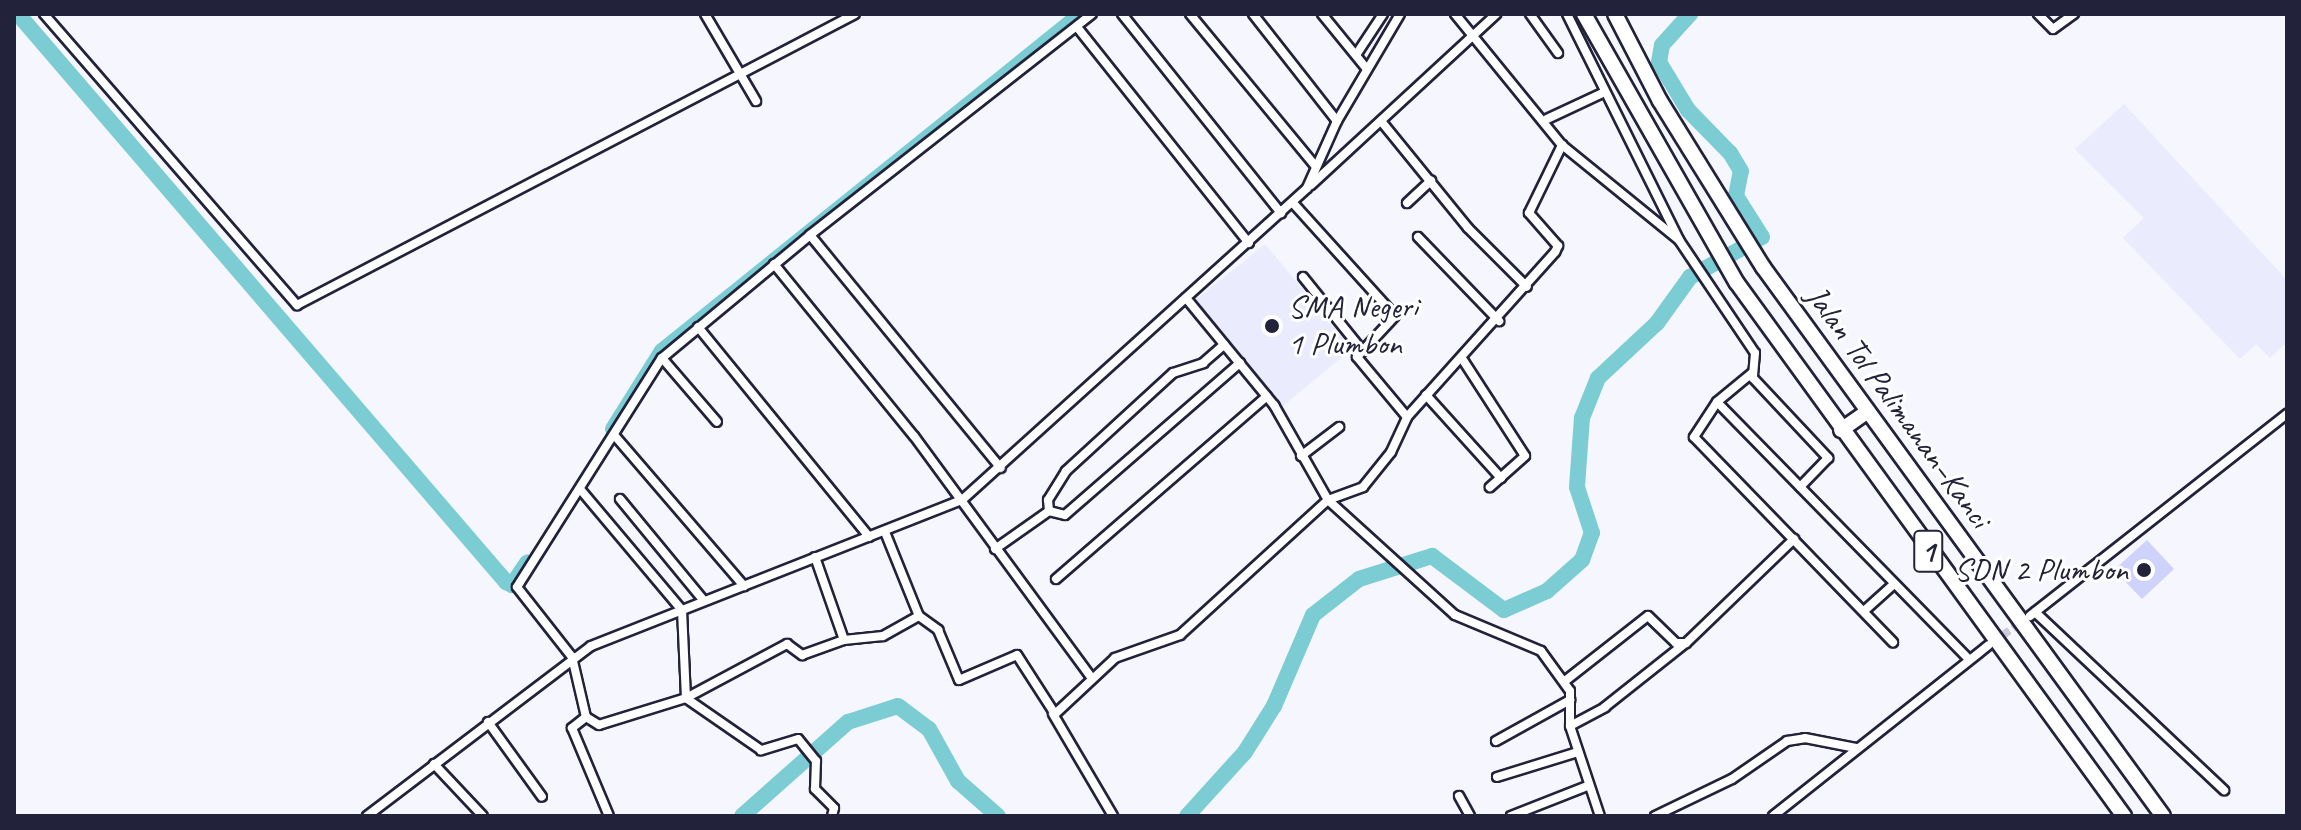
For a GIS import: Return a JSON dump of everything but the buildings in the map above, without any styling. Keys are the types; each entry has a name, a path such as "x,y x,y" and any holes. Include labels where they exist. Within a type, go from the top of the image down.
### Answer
{"highway":[{"name":"Jalan Tol Palimanan–Kanci","path":"1584,14 1706,234 1737,283 2124,816"},
{"name":"Jalan Tol Palimanan–Kanci","path":"1615,14 1730,216 1763,267 1865,413 2163,816"},
{"path":"1841,430 1865,413"}],"street":[{"path":"44,14 297,305 740,71 855,14"},
{"path":"705,14 756,101"},
{"path":"919,616 883,636 844,640 802,655 787,644 686,698 599,725 586,717 572,657 516,590 662,358 810,235 1092,14"},
{"path":"1122,14 1281,213"},
{"path":"1190,14 1316,167"},
{"path":"1253,14 1337,121"},
{"path":"1322,14 1366,68"},
{"path":"1356,55 1383,14"},
{"path":"1307,188 1337,121 1400,14"},
{"path":"1455,14 1547,119 1562,145 1651,223 1679,240"},
{"path":"367,816 572,657 704,601 962,500 1293,203 1496,14"},
{"path":"1530,14 1558,53"},
{"path":"1567,14 1679,240 1755,353 1752,373 1717,402 1694,437 1893,642"},
{"path":"2038,14 2053,29 2074,14"},
{"path":"1077,27 1249,243"},
{"path":"1547,119 1605,92"},
{"path":"1381,121 1527,287"},
{"path":"1053,714 1115,658 1180,635 1328,500 1366,485 1391,452 1407,417 1499,321 1558,248 1529,213 1562,145"},
{"path":"1407,203 1431,181"},
{"path":"1293,203 1395,316 1358,358 1407,417"},
{"path":"810,235 1001,468"},
{"path":"1418,237 1499,321"},
{"path":"774,264 962,500 1092,678"},
{"path":"1303,277 1362,350"},
{"path":"1186,298 1267,396 1328,500 1411,577 1464,620 1536,646 1565,681 1570,700 1570,726 1587,786 1600,816"},
{"path":"698,327 869,537"},
{"path":"1049,511 1047,502 1066,471 1173,373 1203,363 1224,345"},
{"path":"662,358 717,422"},
{"path":"1463,360 1525,456 1490,487"},
{"path":"995,549 1049,511 1065,515 1240,363"},
{"path":"1752,373 1828,458 1800,487"},
{"path":"1426,395 1501,478"},
{"path":"1056,579 1267,396"},
{"path":"1717,402 1969,659"},
{"path":"2224,790 2033,614 2287,414"},
{"path":"1301,456 1339,427"},
{"path":"615,436 744,586"},
{"path":"580,489 682,610 686,698"},
{"path":"620,499 704,601"},
{"path":"885,532 919,616 938,630 959,680 1017,655 1113,816"},
{"path":"1570,726 1605,707 1683,644 1794,539"},
{"path":"815,557 844,640"},
{"path":"1864,611 1894,584"},
{"path":"1565,681 1648,616 1683,644"},
{"path":"1773,816 1989,645"},
{"path":"686,698 761,750 774,750 793,738 801,741 815,759 815,789 834,809 832,816"},
{"path":"1496,741 1570,700"},
{"path":"586,717 572,728 609,816"},
{"path":"488,722 542,797"},
{"path":"1655,816 1732,779 1787,741 1805,738 1856,748"},
{"path":"1497,777 1578,752"},
{"path":"434,764 483,816"},
{"path":"1511,816 1587,786"},
{"path":"1459,796 1470,816"}],"shaded area":[{"path":"2124,104 2287,280 2287,342 2270,358 2256,344 2240,359 2123,238 2144,218 2075,149"},
{"name":"SMA Negeri 1 Plumbon","path":"1265,244 1352,349 1279,409 1193,302"}],"waterway":[{"path":"18,14 506,582 512,585 527,563"},
{"path":"613,429 662,351 1081,14"},
{"path":"1187,816 1245,752 1274,706 1313,615 1359,579 1432,556 1504,610 1547,591 1582,560 1592,533 1577,487 1582,418 1598,378 1657,323 1690,277 1762,237 1736,196 1741,171 1730,153 1688,110 1659,62 1662,45 1690,14"},
{"path":"742,816 848,722 898,706 929,729 958,781 998,816"}],"tunnel":[{"path":"1993,642 2024,620"}],"place":[{"name":"SMA Negeri 1 Plumbon","path":"1272,326"},
{"name":"SDN 2 Plumbon","path":"2144,570"}]}
